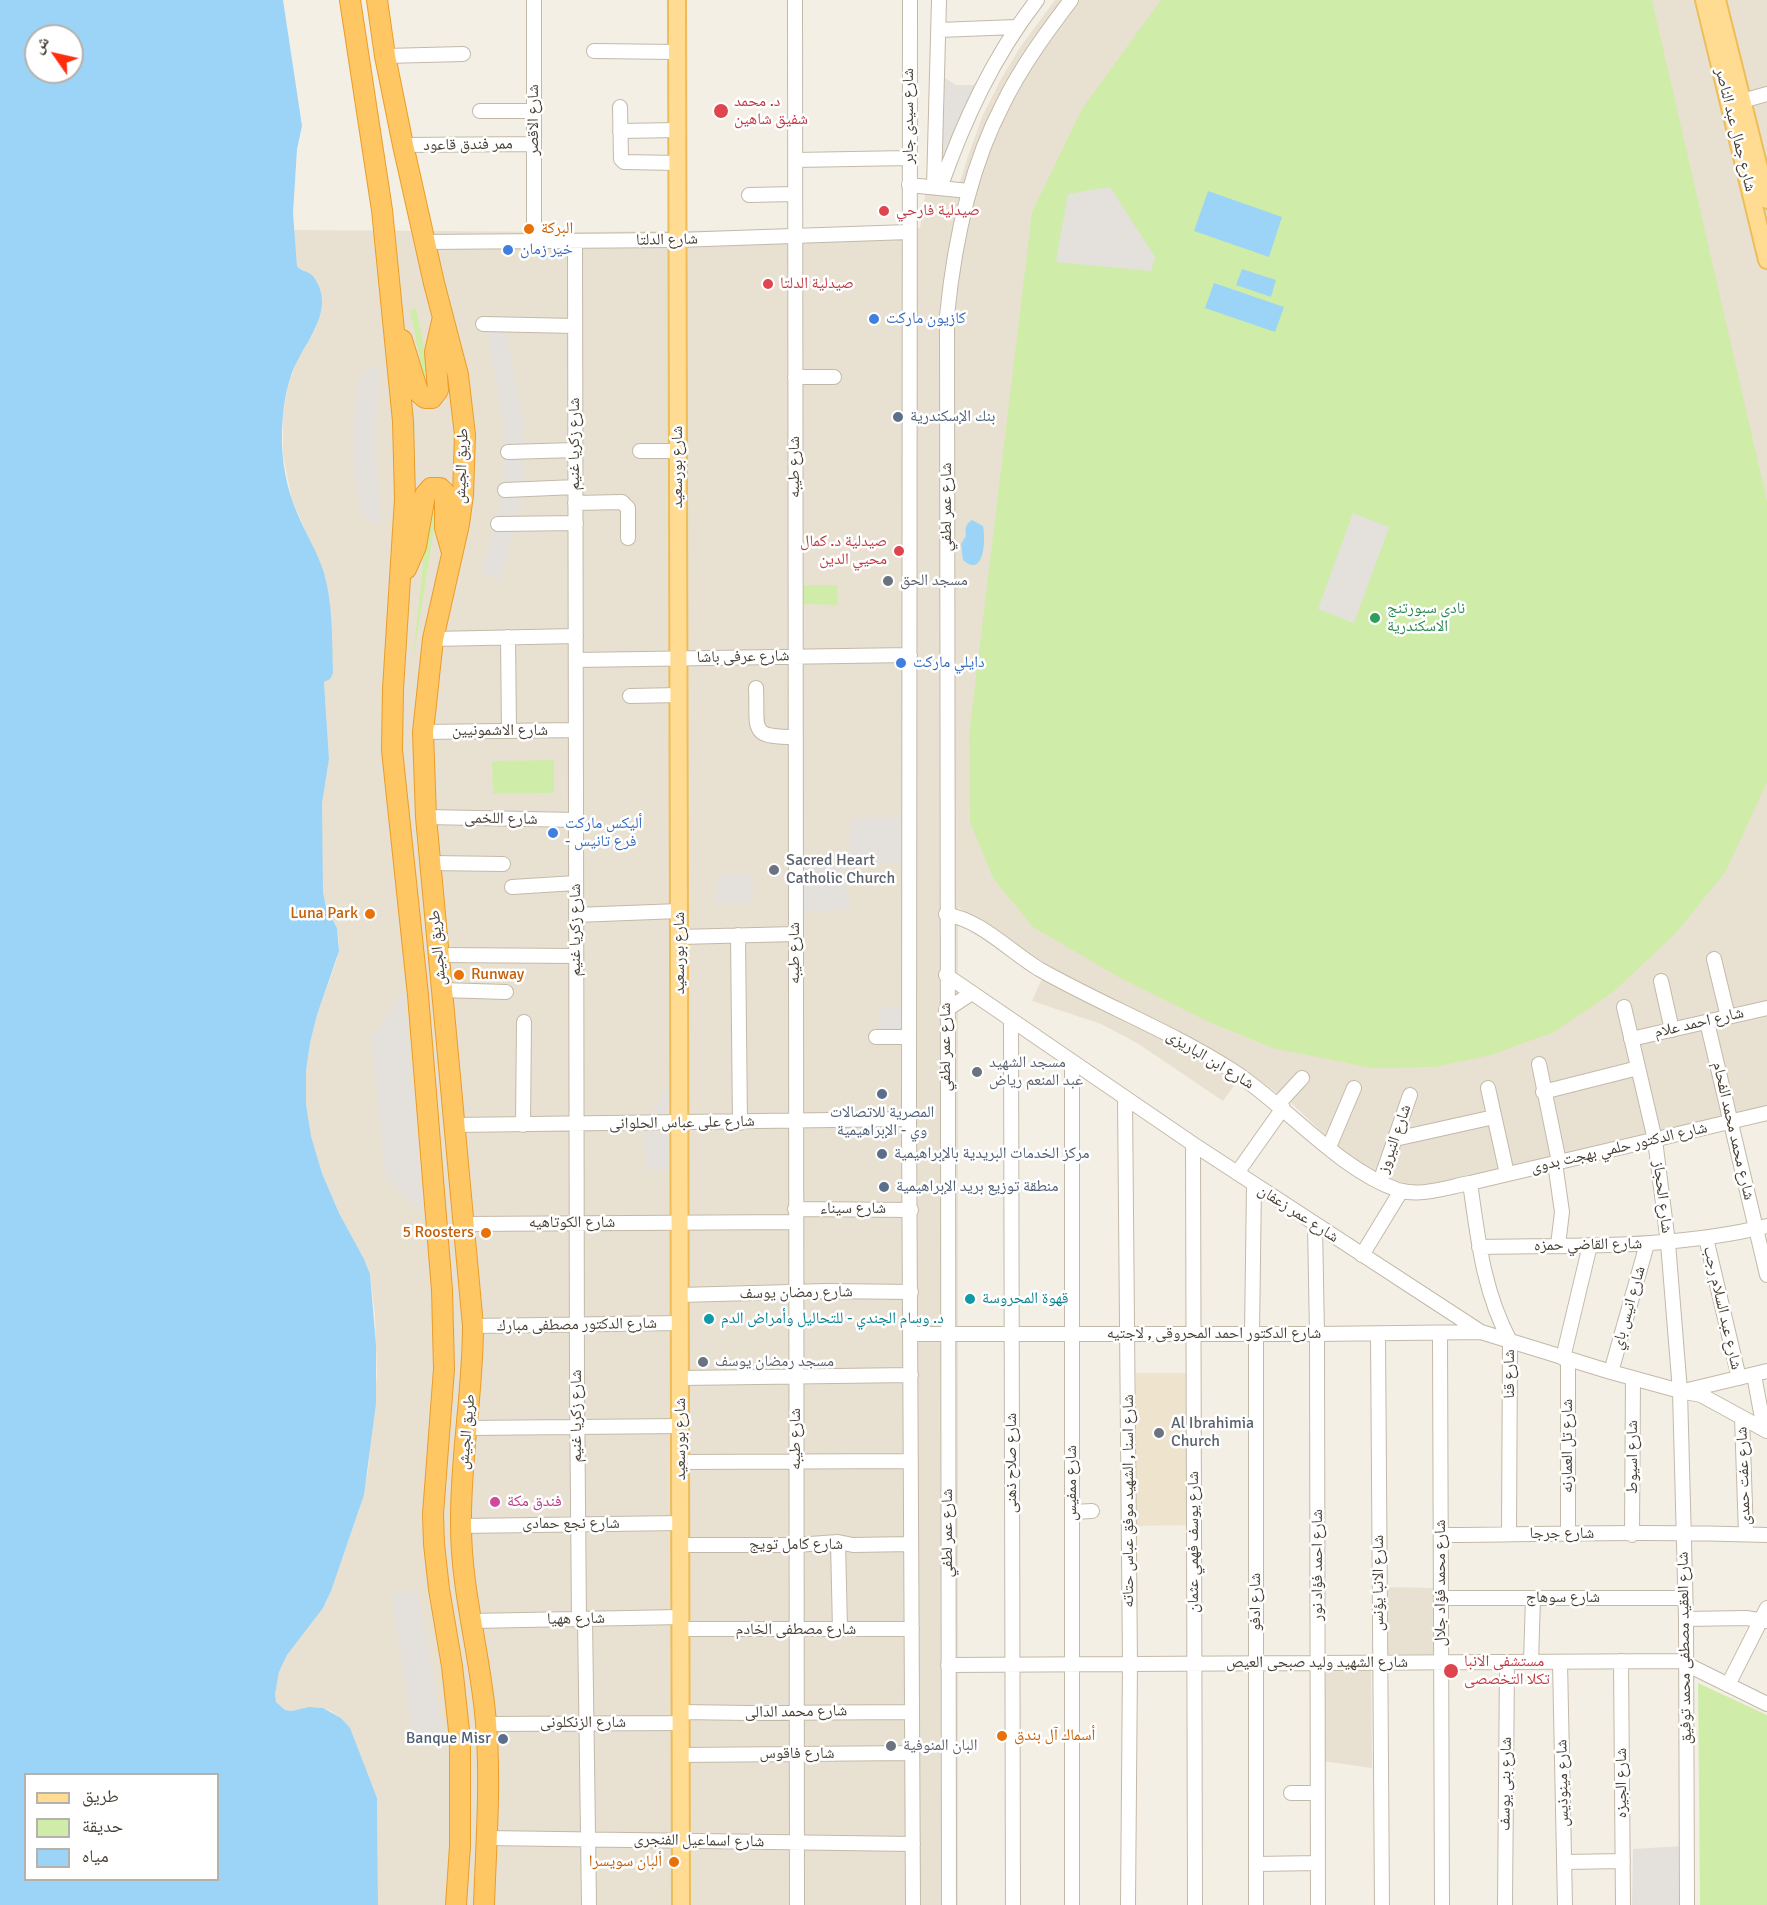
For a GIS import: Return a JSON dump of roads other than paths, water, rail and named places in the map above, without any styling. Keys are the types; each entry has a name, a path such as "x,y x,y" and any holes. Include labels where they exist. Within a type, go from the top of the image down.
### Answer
{"highway":[{"name":"طريق الجيش","path":"350,0 382,210 405,460 392,750 418,995 442,1290 444,1369 433,1514 439,1589 452,1666 460,1740 460,1846 456,1905"},
{"name":"طريق الجيش","path":"377,0 385,56 403,145 424,242 458,375 465,435 463,495 453,554 433,639 423,732 426,817 473,1326 472,1377 460,1526 464,1574 481,1676 486,1724 484,1905"},
{"path":"391,316 405,348 418,392 422,397 428,399 435,396 438,390 435,352 443,317"},
{"path":"400,576 413,554 425,495 431,488 440,488 445,493 445,528 453,554"}],"main road":[{"name":"شارع بورسعيد","path":"677,0 681,1905"},
{"name":"شارع جمال عبد الناصر","path":"1704,0 1767,260"},
{"name":"شارع جمال عبد الناصر","path":"1717,0 1767,200"}],"street":[{"name":"شارع الاقصر","path":"534,0 534,241"},
{"name":"شارع طيبه","path":"795,0 797,1905"},
{"name":"شارع سيدى جابر","path":"909,232 910,0"},
{"name":"شارع سيدى جابر","path":"937,188 939,0"},
{"path":"937,188 972,105 993,65 1016,27 1037,0"},
{"name":"شارع عمر لطفي","path":"949,1905 946,341 949,293 969,191 984,146 1003,104 1026,64 1071,0"},
{"path":"939,30 1016,27"},
{"path":"594,51 677,51"},
{"path":"385,56 463,54"},
{"path":"1742,101 1767,94"},
{"path":"620,107 621,159 624,162 677,163"},
{"path":"480,111 534,111"},
{"path":"620,131 677,130"},
{"name":"ممر فندق قاعود","path":"403,145 534,144"},
{"path":"795,160 909,158"},
{"path":"909,185 969,191"},
{"path":"749,195 795,194"},
{"path":"909,232 909,1119 913,1905"},
{"name":"شارع الدلتا","path":"424,242 677,240 909,232"},
{"name":"شارع زكريا غنيم","path":"575,241 577,1427 589,1905"},
{"path":"483,324 575,326"},
{"path":"795,377 834,377"},
{"path":"508,452 575,450"},
{"path":"640,451 678,451"},
{"path":"505,490 576,487"},
{"path":"576,503 622,502 626,504 628,538"},
{"path":"498,524 576,523"},
{"path":"433,639 576,636"},
{"path":"508,637 509,731"},
{"name":"شارع عرفى باشا","path":"576,660 910,655"},
{"path":"756,688 758,726 762,734 769,737 795,736"},
{"path":"630,696 679,695"},
{"name":"شارع الاشمونيين","path":"423,732 576,730"},
{"name":"شارع اللخمى","path":"426,817 576,820"},
{"path":"430,863 503,864"},
{"path":"512,887 576,884"},
{"path":"576,915 680,911"},
{"name":"شارع ابن الباريزى","path":"946,914 968,920 1026,961 1198,1050 1239,1075 1281,1106 1329,1147 1380,1182 1401,1191 1414,1193 1470,1183"},
{"path":"680,937 795,934"},
{"path":"738,936 740,1123"},
{"path":"439,955 576,956"},
{"path":"1714,959 1728,1017"},
{"name":"شارع عمر زعفان","path":"946,975 1193,1144 1481,1332 1633,1379 1701,1395 1766,1430"},
{"path":"1661,981 1672,1029"},
{"path":"442,990 506,992"},
{"path":"946,1010 972,993"},
{"name":"شارع الحجاز","path":"1624,1007 1655,1140 1668,1243 1680,1391"},
{"name":"شارع احمد علام","path":"1631,1039 1767,1008"},
{"name":"شارع صلاح ذهنى","path":"1011,1020 1013,1905"},
{"path":"523,1125 524,1022"},
{"name":"شارع محمد محمد الفحام","path":"1707,1022 1762,1227 1766,1268"},
{"path":"876,1037 909,1037"},
{"name":"شارع ممفيس","path":"1072,1062 1072,1905"},
{"path":"1539,1064 1557,1163 1562,1212 1558,1245"},
{"path":"1543,1092 1638,1068"},
{"path":"1237,1173 1302,1078"},
{"path":"1329,1147 1354,1088"},
{"path":"1488,1088 1507,1174"},
{"name":"شارع النيروز","path":"1380,1182 1410,1095"},
{"name":"شارع اسنا , الشهيد موفق عباس حتاته","path":"1125,1098 1130,1664 1128,1905"},
{"name":"شارع الدكتور حلمي بهجت بدوى","path":"1470,1183 1767,1113"},
{"path":"1395,1139 1494,1117"},
{"name":"شارع على عباس الحلوانى","path":"455,1125 680,1124 909,1119"},
{"name":"شارع يوسف فهمي عثمان","path":"1193,1144 1195,1905"},
{"name":"شارع قنا","path":"1470,1183 1479,1247 1489,1292 1510,1341 1509,1534"},
{"name":"شارع ادفو","path":"1254,1184 1256,1905"},
{"path":"1362,1256 1401,1191"},
{"name":"شارع سيناء","path":"680,1222 910,1210"},
{"name":"شارع الكوتاهيه","path":"465,1224 680,1222"},
{"name":"شارع احمد فؤاد نور","path":"1315,1225 1318,1905"},
{"name":"شارع القاضي حمزه","path":"1479,1247 1668,1243 1762,1227"},
{"name":"شارع عبد السلام رجب","path":"1706,1238 1739,1378"},
{"name":"شارع انيس باي","path":"1611,1372 1647,1244"},
{"name":"شارع تل العمارنه","path":"1569,1534 1566,1358 1590,1245"},
{"name":"شارع رمضان يوسف","path":"680,1295 826,1291 911,1292"},
{"name":"شارع الدكتور مصطفى مبارك","path":"473,1326 681,1323"},
{"name":"شارع الدكتور احمد المحروقى , لاجتيه","path":"911,1334 1481,1332"},
{"name":"شارع محمد فؤاد جلال","path":"1440,1333 1442,1905"},
{"name":"شارع الانبا يؤنس","path":"1378,1334 1382,1905"},
{"path":"1680,1391 1761,1373 1766,1430"},
{"path":"681,1378 911,1375"},
{"name":"شارع اسيوط","path":"1632,1534 1633,1379"},
{"name":"شارع العقيد مصطفى محمد توفيق","path":"1680,1391 1686,1619 1687,1905"},
{"name":"شارع عفت حمدى","path":"1742,1418 1746,1534"},
{"path":"467,1428 681,1426"},
{"path":"681,1462 911,1461"},
{"path":"1072,1512 1092,1511"},
{"name":"شارع نجع حمادى","path":"460,1526 681,1523"},
{"name":"شارع جرجا","path":"1441,1535 1683,1532 1767,1535"},
{"path":"838,1542 840,1630"},
{"name":"شارع كامل تويج","path":"681,1545 796,1545 838,1542 853,1545 911,1544"},
{"name":"شارع سوهاج","path":"1441,1598 1685,1598"},
{"path":"1532,1662 1533,1598"},
{"path":"1686,1619 1765,1616"},
{"path":"1728,1685 1765,1616"},
{"name":"شارع ههيا","path":"471,1621 582,1619 681,1623"},
{"name":"شارع مصطفى الخادم","path":"681,1623 796,1630 912,1629"},
{"name":"شارع الشهيد وليد صبحى العيص","path":"948,1665 1622,1661 1686,1663"},
{"name":"شارع الجيزه","path":"1622,1661 1623,1905"},
{"name":"شارع بنى يوسف","path":"1504,1905 1507,1662"},
{"name":"شارع مينوذيس","path":"1560,1662 1565,1905"},
{"path":"1686,1663 1766,1702"},
{"name":"شارع محمد الدالى","path":"680,1717 749,1713 912,1712"},
{"name":"شارع الزنكلونى","path":"486,1724 586,1723 680,1717"},
{"name":"شارع فاقوس","path":"681,1755 912,1753"},
{"path":"1291,1793 1318,1793"},
{"name":"شارع اسماعيل الفنجرى","path":"486,1838 913,1844"},
{"path":"1564,1862 1623,1861"},
{"path":"1256,1864 1318,1863"}],"water":[{"path":"0,0 283,0 302,126 297,149 293,213 297,266 315,279 321,292 322,304 315,329 289,382 283,416 282,452 290,494 321,566 331,610 333,673 330,679 324,682 329,759 322,804 323,892 326,907 337,928 339,951 310,1043 306,1071 306,1104 311,1136 322,1173 339,1213 370,1274 376,1345 376,1403 364,1495 331,1591 323,1608 287,1655 279,1672 275,1694 276,1702 285,1710 323,1708 341,1718 350,1728 377,1798 378,1905 0,1905"},
{"path":"1208,191 1282,217 1269,257 1194,231"},
{"path":"1242,269 1276,280 1271,297 1236,285"},
{"path":"1214,283 1284,307 1275,332 1205,308"},
{"path":"972,520 983,526 984,532 984,548 975,565 970,565 963,560 961,544 966,536 967,525"}],"place":[{"name":"د. محمد شفيق شاهين","path":"721,111"},
{"name":"صيدلية فارحي","path":"884,211"},
{"name":"البركة","path":"529,229"},
{"name":"خير زمان","path":"508,250"},
{"name":"صيدلية الدلتا","path":"768,284"},
{"name":"كازيون ماركت","path":"874,319"},
{"name":"بنك الإسكندرية","path":"898,417"},
{"name":"صيدلية د. كمال محيي الدين","path":"899,551"},
{"name":"مسجد الحق","path":"888,581"},
{"name":"نادي سبورتنج الاسكندرية","path":"1375,618"},
{"name":"دايلي ماركت","path":"901,663"},
{"name":"أليكس ماركت - فرع تانيس","path":"553,833"},
{"name":"Sacred Heart Catholic Church","path":"774,870"},
{"name":"Luna Park","path":"370,914"},
{"name":"Runway","path":"459,975"},
{"name":"مسجد الشهيد عبد المنعم رياض","path":"977,1072"},
{"name":"المصرية للاتصالات وي - الإبراهيمية","path":"882,1094"},
{"name":"مركز الخدمات البريدية بالإبراهيمية","path":"882,1154"},
{"name":"منطقة توزيع بريد الإبراهيمية","path":"884,1187"},
{"name":"5 Roosters","path":"486,1233"},
{"name":"قهوة المحروسة","path":"970,1299"},
{"name":"د. وسام الجندي - للتحاليل وأمراض الدم","path":"709,1319"},
{"name":"مسجد رمضان يوسف","path":"703,1362"},
{"name":"Al Ibrahimia Church","path":"1159,1433"},
{"name":"فندق مكة","path":"495,1502"},
{"name":"مستشفى الانبا تكلا التخصصى","path":"1451,1671"},
{"name":"أسماك آل بندق","path":"1002,1736"},
{"name":"Banque Misr","path":"503,1739"},
{"name":"البان المنوفية","path":"891,1746"},
{"name":"ألبان سويسرا","path":"674,1862"}]}
